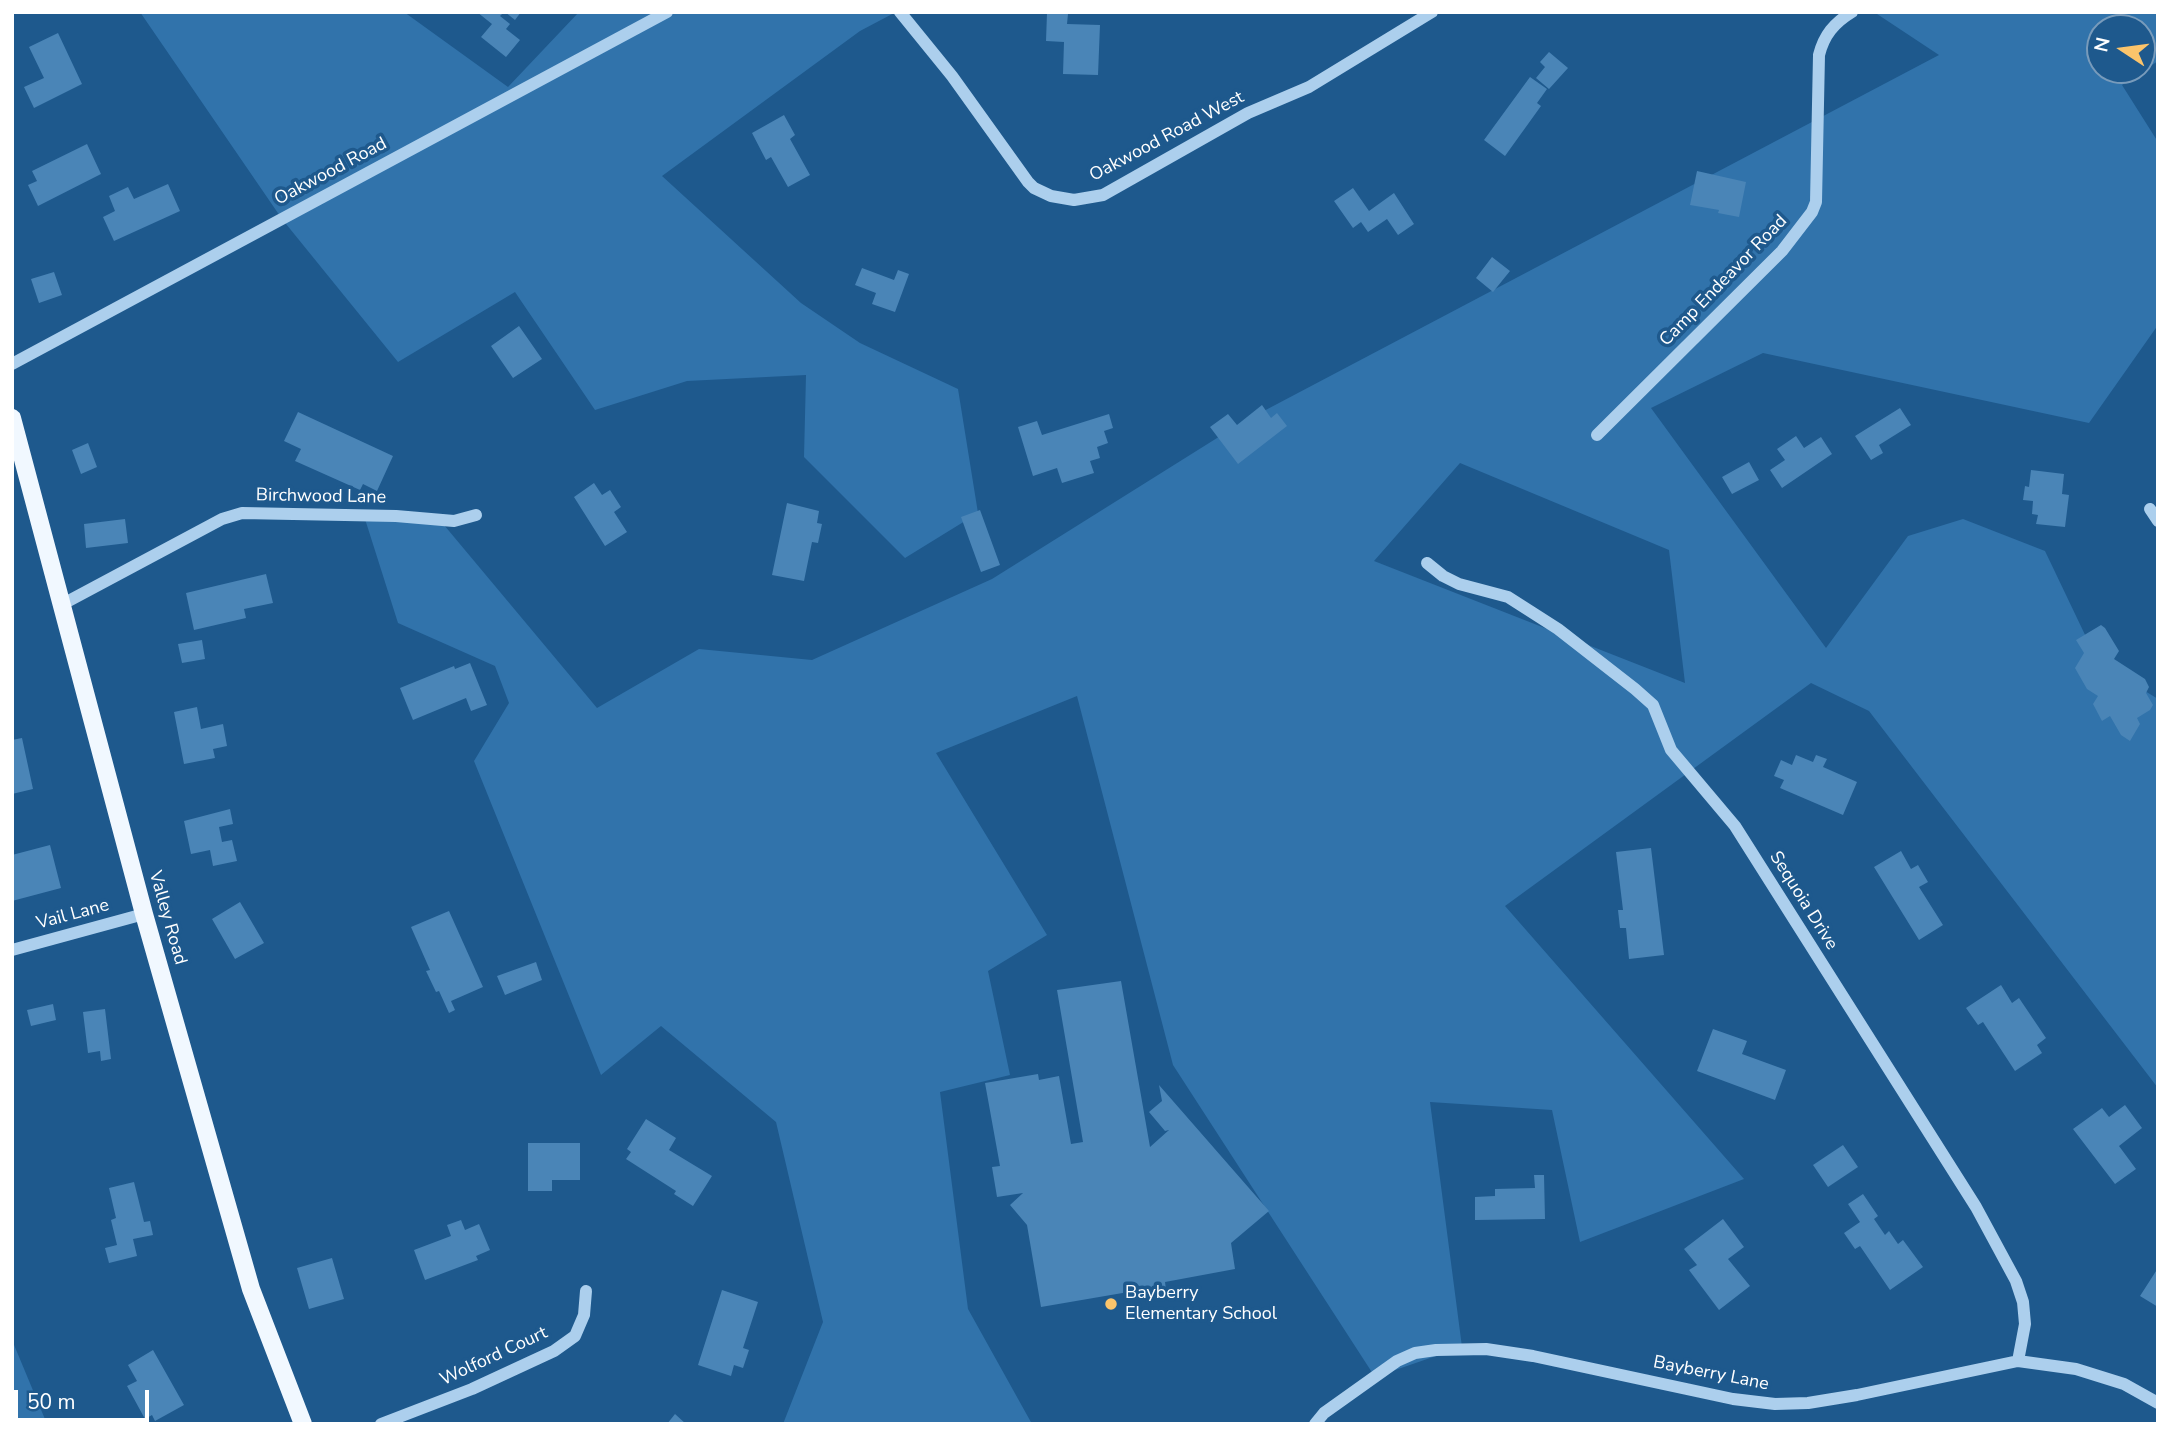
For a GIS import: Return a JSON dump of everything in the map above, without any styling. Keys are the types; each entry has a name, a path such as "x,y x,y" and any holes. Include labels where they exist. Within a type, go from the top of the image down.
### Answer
{"main road":[{"name":"Valley Road","path":"12,418 144,914 251,1289 303,1424"}],"street":[{"name":"Oakwood Road","path":"12,364 667,12"},
{"name":"Oakwood Road West","path":"900,12 952,76 1028,182 1051,196 1074,200 1103,195 1248,113 1309,87 1432,12"},
{"name":"Camp Endeavor Road","path":"1597,435 1782,251 1812,212 1816,202 1819,55 1822,43 1833,26 1852,12"},
{"path":"2150,509 2158,521"},
{"name":"Birchwood Lane","path":"61,605 222,519 242,513 383,515 454,521 477,515"},
{"name":"Sequoia Drive","path":"1427,563 1443,576 1460,584 1508,597 1558,629 1653,705 1671,750 1735,826 1976,1207 2016,1281 2023,1302 2025,1324 2018,1361"},
{"name":"Vail Lane","path":"12,950 144,914"},
{"name":"Wolford Court","path":"381,1424 472,1389 554,1351 575,1336 584,1315 586,1291"},
{"name":"Bayberry Lane","path":"1315,1424 1324,1413 1397,1361 1415,1353 1436,1350 1486,1349 1533,1356 1732,1399 1775,1404 1808,1404 2018,1361 2076,1369 2124,1384 2158,1403"}],"shaded area":[{"path":"140,12 404,12 508,87 579,12 896,12 860,31 662,176 801,303 860,343 958,389 978,513 905,558 804,457 806,375 687,381 595,410 515,292 398,362 282,219"},
{"path":"1874,12 2158,12 2156,62 2156,14 2086,14 2086,84 2124,84 2158,142 2158,325 2089,423 1763,353 1651,408 1826,648 1908,536 1963,519 2045,551 2098,662 2158,699 2158,1088 1869,711 1811,683 1505,906 1744,1179 1580,1242 1552,1110 1430,1102 1462,1347 1375,1377 1173,1065 1077,696 936,753 1047,935 988,971 1010,1075 940,1092 968,1309 1032,1424 783,1424 823,1322 776,1122 661,1026 601,1075 474,761 509,703 495,666 398,623 365,519 439,519 597,708 699,649 812,660 992,579 1241,423 1939,55","holes":["1460,463 1669,550 1685,683 1374,561"]},
{"path":"12,1340 47,1424 12,1424"}],"building":[{"path":"477,12 504,12 500,16 510,24 506,29 520,40 506,57 481,37 492,24"},
{"path":"505,12 521,12 515,20"},
{"path":"1047,13 1068,14 1067,24 1100,25 1098,75 1063,74 1064,42 1046,41"},
{"path":"58,33 82,84 34,108 24,87 44,78 29,47"},
{"path":"1549,52 1568,68 1549,89 1536,78 1545,67 1540,62"},
{"path":"1530,77 1547,89 1537,103 1541,106 1505,156 1484,140"},
{"path":"784,115 795,135 790,139 810,175 788,187 771,157 766,160 752,133"},
{"path":"87,144 101,174 38,206 28,185 37,181 32,171"},
{"path":"1697,171 1746,182 1739,217 1690,205"},
{"path":"168,184 180,211 114,241 103,217 115,211 109,196 128,187 134,199"},
{"path":"1353,188 1369,211 1394,193 1414,224 1398,235 1387,219 1368,232 1361,222 1353,228 1334,201"},
{"path":"1492,257 1510,271 1493,292 1476,278"},
{"path":"862,268 894,280 898,270 909,274 895,312 872,304 876,293 855,285"},
{"path":"54,272 62,295 39,303 31,279"},
{"path":"519,326 542,359 513,378 491,346"},
{"path":"1262,405 1271,418 1277,413 1287,426 1238,464 1210,427 1228,414 1237,425"},
{"path":"1900,408 1911,425 1879,445 1883,453 1871,460 1855,436"},
{"path":"298,412 393,456 377,491 363,484 360,490 295,461 301,449 284,441"},
{"path":"1109,414 1113,428 1104,431 1108,443 1097,447 1100,458 1090,461 1094,473 1062,483 1057,468 1033,476 1018,427 1037,421 1042,435"},
{"path":"1796,436 1804,448 1821,437 1832,454 1782,488 1770,470 1785,460 1777,449"},
{"path":"88,443 97,467 81,474 72,450"},
{"path":"1749,462 1759,480 1732,494 1722,477"},
{"path":"2031,470 2064,474 2062,494 2069,495 2065,527 2036,524 2038,515 2032,514 2033,501 2023,500 2025,486 2029,487"},
{"path":"594,483 602,495 610,490 621,507 614,512 627,532 605,546 574,497"},
{"path":"787,503 819,511 817,523 822,524 818,543 812,542 804,581 772,575"},
{"path":"980,510 1000,565 981,572 961,517"},
{"path":"125,519 128,543 86,548 84,524"},
{"path":"266,574 273,603 244,609 246,618 194,630 186,593"},
{"path":"2101,625 2119,651 2114,659 2145,679 2149,687 2146,693 2153,705 2137,718 2140,724 2130,741 2121,735 2110,716 2102,721 2093,704 2098,696 2087,689 2075,668 2084,653 2076,640"},
{"path":"202,640 205,659 182,663 178,644"},
{"path":"470,663 487,705 471,711 466,698 413,720 400,688 454,666 455,669"},
{"path":"197,707 201,729 223,724 227,746 213,749 215,758 184,764 174,712"},
{"path":"22,738 33,789 12,794 12,740"},
{"path":"1796,755 1813,762 1816,755 1827,759 1823,767 1857,782 1843,815 1780,788 1784,780 1774,776 1781,760 1792,765"},
{"path":"230,809 233,824 219,827 222,842 232,840 237,861 213,866 210,850 191,854 184,821"},
{"path":"50,845 61,888 12,901 12,855"},
{"path":"1651,848 1664,955 1629,959 1626,928 1620,928 1618,910 1623,910 1616,852"},
{"path":"1901,851 1911,869 1918,865 1928,882 1919,887 1943,925 1919,940 1874,867"},
{"path":"240,902 264,943 235,959 212,919"},
{"path":"449,911 483,987 451,1001 455,1010 449,1013 426,971 430,970 411,927"},
{"path":"536,962 542,980 505,995 497,976"},
{"path":"1121,981 1150,1147 1169,1130 1165,1131 1149,1112 1162,1101 1159,1085 1269,1211 1231,1243 1235,1269 1165,1282 1167,1297 1149,1300 1140,1290 1041,1307 1027,1225 1010,1205 1023,1193 997,1197 992,1167 1000,1166 985,1083 1038,1074 1039,1080 1059,1076 1071,1144 1083,1142 1057,990"},
{"path":"2001,985 2012,1003 2019,998 2046,1038 2037,1045 2042,1053 2015,1071 1983,1022 1978,1025 1966,1008"},
{"path":"53,1004 56,1020 31,1026 27,1010"},
{"path":"105,1009 111,1059 101,1061 100,1051 88,1053 83,1012"},
{"path":"1713,1029 1747,1041 1742,1054 1786,1070 1775,1100 1697,1071"},
{"path":"2125,1105 2142,1128 2119,1146 2136,1169 2115,1184 2073,1129 2102,1108 2109,1117"},
{"path":"646,1119 676,1138 669,1150 712,1176 693,1206 674,1194 676,1191 626,1159 631,1152 627,1149"},
{"path":"528,1143 580,1143 580,1180 552,1180 552,1191 528,1191"},
{"path":"1843,1145 1858,1167 1828,1187 1813,1165"},
{"path":"1534,1175 1544,1175 1545,1219 1475,1220 1475,1197 1495,1196 1495,1189 1535,1188"},
{"path":"134,1182 144,1222 150,1221 153,1235 133,1239 137,1256 109,1263 105,1248 117,1245 111,1220 116,1218 109,1188"},
{"path":"1863,1194 1878,1216 1874,1219 1885,1235 1889,1231 1898,1244 1903,1240 1923,1267 1890,1290 1860,1246 1855,1249 1844,1233 1860,1222 1848,1204"},
{"path":"1723,1219 1744,1247 1728,1259 1750,1286 1719,1310 1689,1270 1697,1265 1684,1249"},
{"path":"461,1220 465,1230 479,1224 490,1250 476,1256 478,1260 425,1280 414,1250 451,1236 447,1225"},
{"path":"332,1258 344,1299 309,1309 297,1268"},
{"path":"2158,1268 2158,1307 2140,1296"},
{"path":"722,1290 758,1302 743,1348 749,1350 743,1368 734,1365 731,1376 698,1365"},
{"path":"153,1350 184,1405 155,1421 152,1415 145,1419 127,1386 137,1381 128,1365"},
{"path":"675,1414 686,1424 667,1424"}],"place":[{"name":"Bayberry Elementary School","path":"1111,1304"}]}
